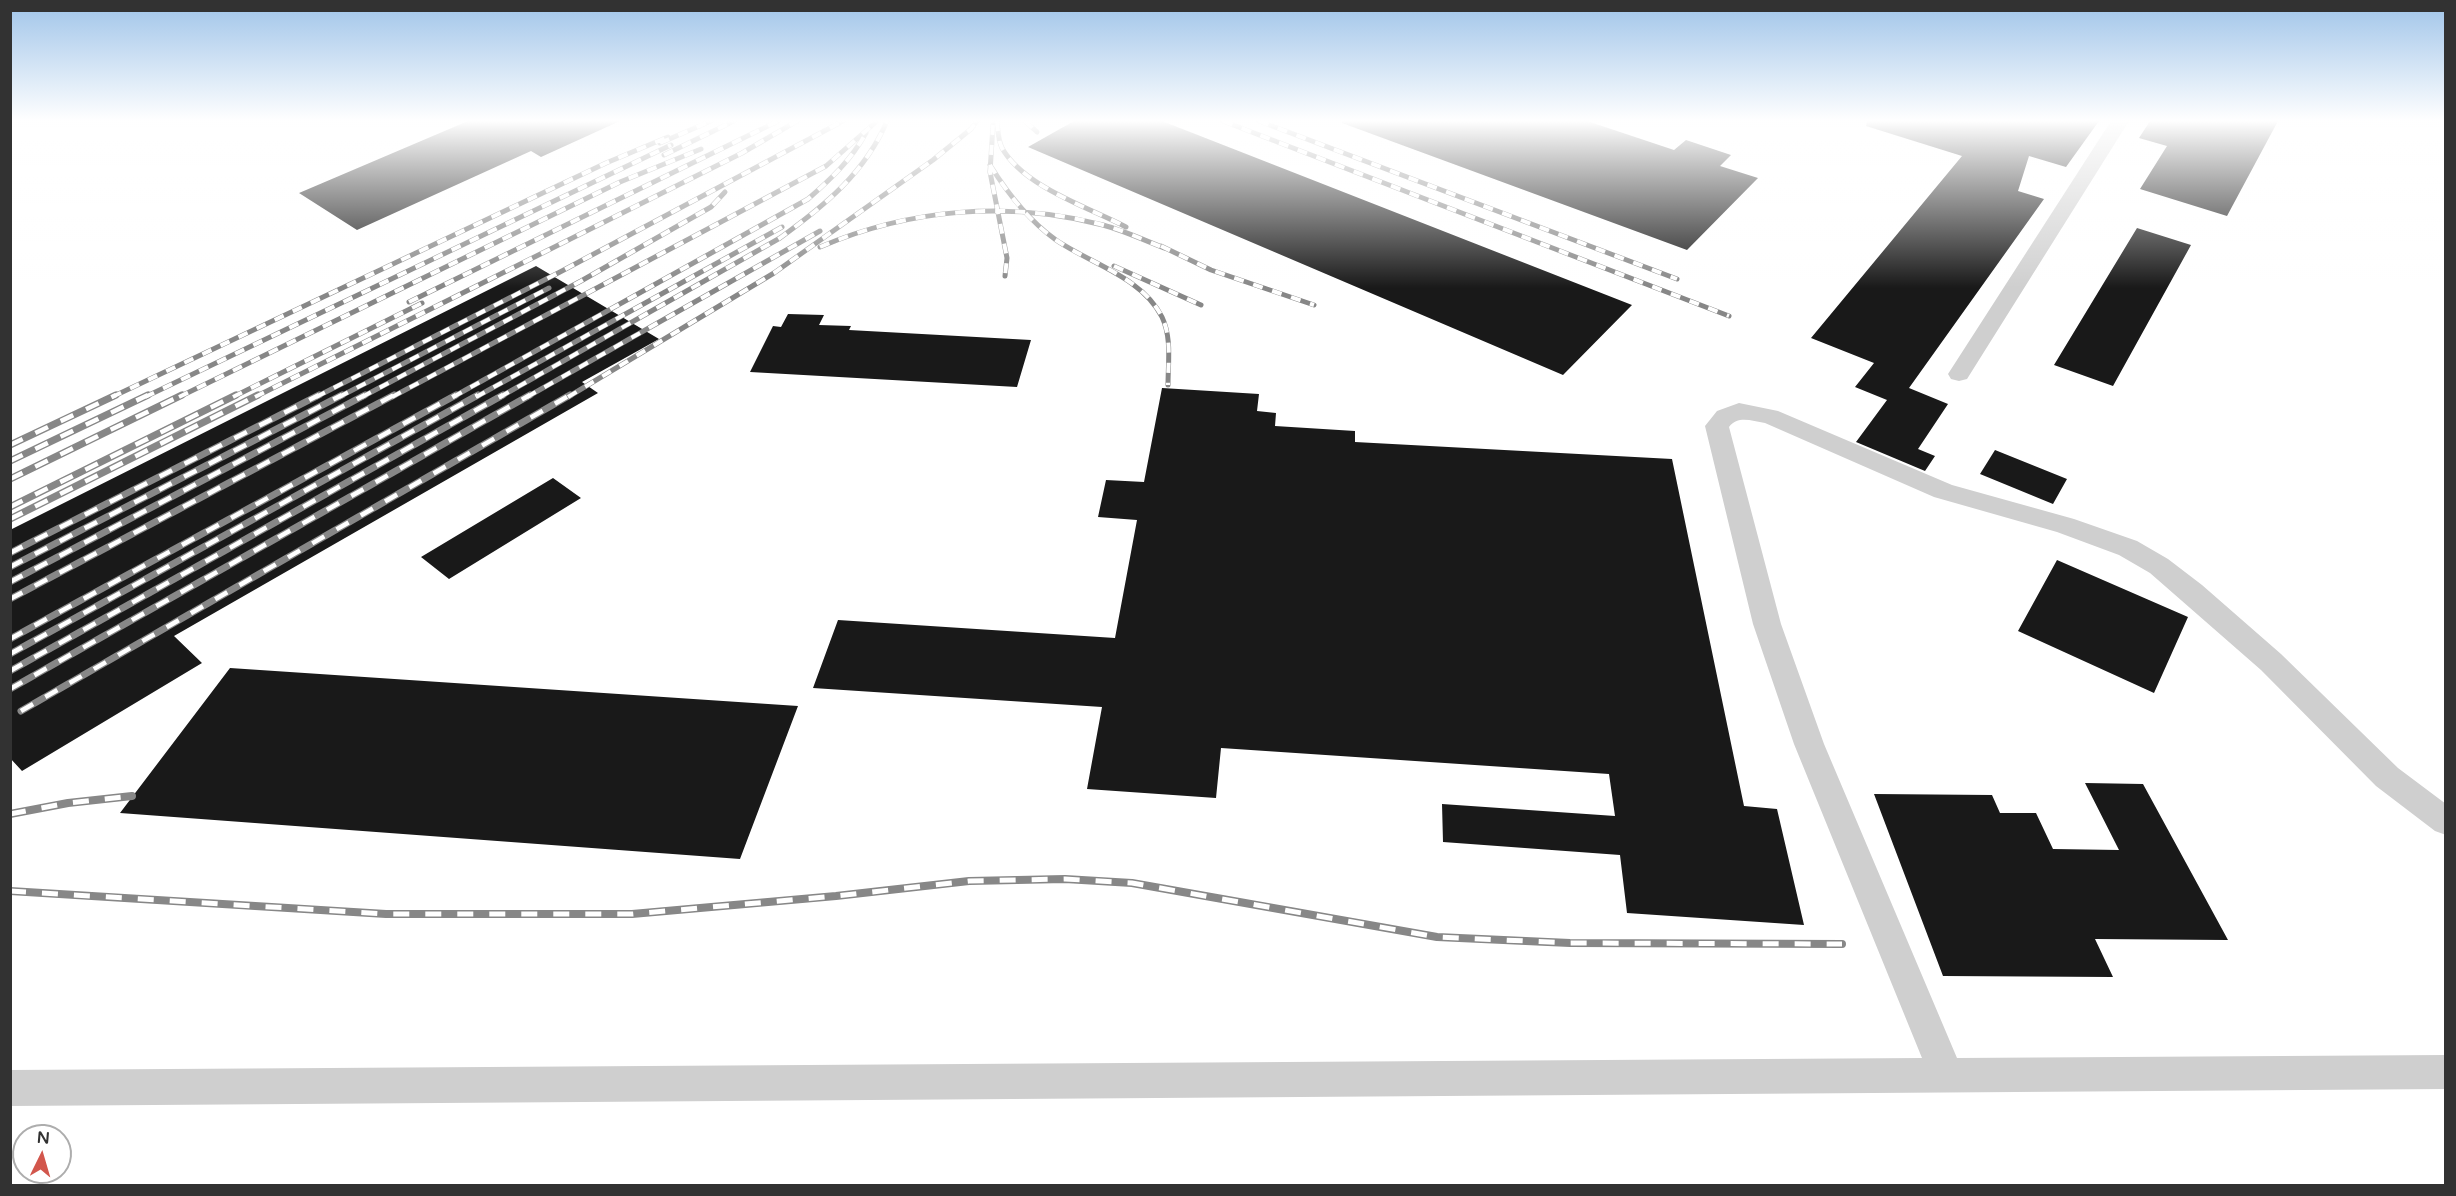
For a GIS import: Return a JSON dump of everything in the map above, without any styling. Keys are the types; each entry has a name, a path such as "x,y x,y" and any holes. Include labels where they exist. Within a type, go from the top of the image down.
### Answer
{"street":[{"path":"1959,374 2084,177"},
{"path":"1946,1074 1809,744 1767,624 1717,426 1725,416 1739,411 1770,416 1943,491 2075,528 2128,548 2159,566 2192,592 2271,662 2387,777 2445,822"},
{"path":"10,1088 2445,1072"}],"building":[{"path":"337,177 474,177 357,230 299,193"},
{"path":"1098,177 1305,177 1632,305 1563,375"},
{"path":"1488,177 1758,178 1687,250"},
{"path":"1945,177 2022,177 2018,191 2044,199 1909,388 1948,404 1918,449 1935,456 1925,471 1856,442 1887,400 1855,387 1874,363 1811,338"},
{"path":"2148,177 2248,177 2227,216 2140,189"},
{"path":"2137,228 2191,245 2113,386 2054,365"},
{"path":"536,266 659,339 582,382 598,393 174,636 202,663 22,771 10,758 10,530"},
{"path":"788,314 824,315 819,325 851,326 849,330 1031,340 1017,387 750,372 773,326 781,327"},
{"path":"1162,388 1259,394 1257,411 1276,413 1275,426 1355,431 1355,442 1672,459 1744,806 1777,809 1804,925 1627,913 1620,855 1443,842 1442,804 1615,816 1609,774 1221,748 1216,798 1087,789 1102,707 813,688 838,620 1115,638 1137,520 1098,517 1106,480 1144,482"},
{"path":"1995,450 2067,479 2053,504 1980,474"},
{"path":"553,478 581,498 449,579 421,557"},
{"path":"2057,560 2188,617 2154,693 2018,631"},
{"path":"230,668 798,706 740,859 120,813"},
{"path":"2085,783 2143,784 2228,940 2095,939 2113,977 1943,976 1874,794 1992,795 2000,813 2036,813 2053,849 2119,850"}],"railway":[{"path":"112,397 577,177"},
{"path":"145,397 605,177"},
{"path":"179,397 633,177"},
{"path":"409,302 664,177"},
{"path":"255,397 694,177"},
{"path":"316,397 560,272 738,177"},
{"path":"392,397 806,177"},
{"path":"453,397 808,199 832,177"},
{"path":"500,397 780,238 812,214 851,177"},
{"path":"568,397 774,273 909,177"},
{"path":"991,177 998,211"},
{"path":"998,177 1025,213"},
{"path":"1029,177 1058,195 1126,227"},
{"path":"1368,177 1729,316"},
{"path":"1407,177 1677,279"},
{"path":"362,397 581,281 711,207 725,192"},
{"path":"820,247 888,224 959,212 998,211"},
{"path":"998,211 1025,213"},
{"path":"998,211 1007,258 1005,276"},
{"path":"1025,213 1067,217 1103,225 1167,249"},
{"path":"1025,213 1056,240 1129,281 1153,303 1162,317 1167,333 1168,385"},
{"path":"476,397 782,227"},
{"path":"527,397 820,231"},
{"path":"1161,246 1211,270 1314,305"},
{"path":"1114,266 1201,305"},
{"path":"339,397 549,288"},
{"path":"233,397 422,303"},
{"path":"10,445 116,395"},
{"path":"10,461 148,395"},
{"path":"10,479 182,395"},
{"path":"10,507 236,395"},
{"path":"10,519 258,395"},
{"path":"10,553 319,395"},
{"path":"10,567 342,395"},
{"path":"10,582 365,395"},
{"path":"10,599 394,395"},
{"path":"10,639 456,395"},
{"path":"10,654 478,395"},
{"path":"10,671 503,395"},
{"path":"10,689 530,395"},
{"path":"21,711 570,395"},
{"path":"10,814 68,803 132,796"},
{"path":"10,891 386,914 632,914 836,896 969,881 1065,879 1132,883 1437,937 1570,943 1842,944"}]}
